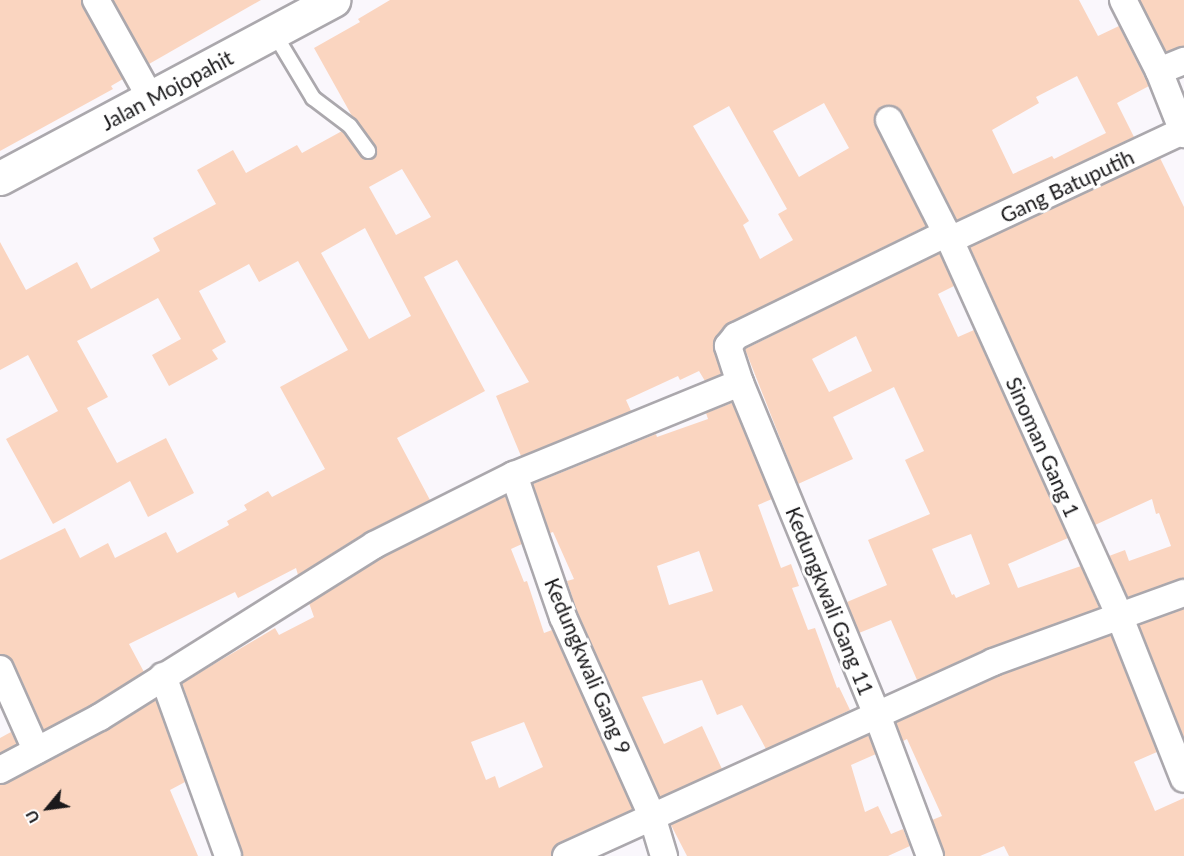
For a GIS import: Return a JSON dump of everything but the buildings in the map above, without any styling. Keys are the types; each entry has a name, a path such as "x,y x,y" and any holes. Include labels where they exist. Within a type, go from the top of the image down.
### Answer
{"main road":[{"name":"Jalan Mojopahit","path":"0,178 333,0"}],"street":[{"path":"96,0 151,99"},
{"path":"1123,0 1159,71 1184,133"},
{"path":"1159,71 1184,61"},
{"name":"Sinoman Gang 1","path":"889,120 948,236 1119,615 1184,779"},
{"name":"Gang Batuputih","path":"728,346 736,336 948,236 1184,133"},
{"name":"Kedungkwali Gang 11","path":"728,346 740,383 877,715 930,856"},
{"path":"0,770 100,717 374,545 514,475 740,383"},
{"name":"Kedungkwali Gang 9","path":"514,475 563,617 652,816 664,856"},
{"path":"566,856 993,662 1184,593"},
{"path":"0,669 36,750"},
{"path":"163,676 228,856"}],"lane":[{"path":"274,33 314,98 350,126 369,151"}]}
